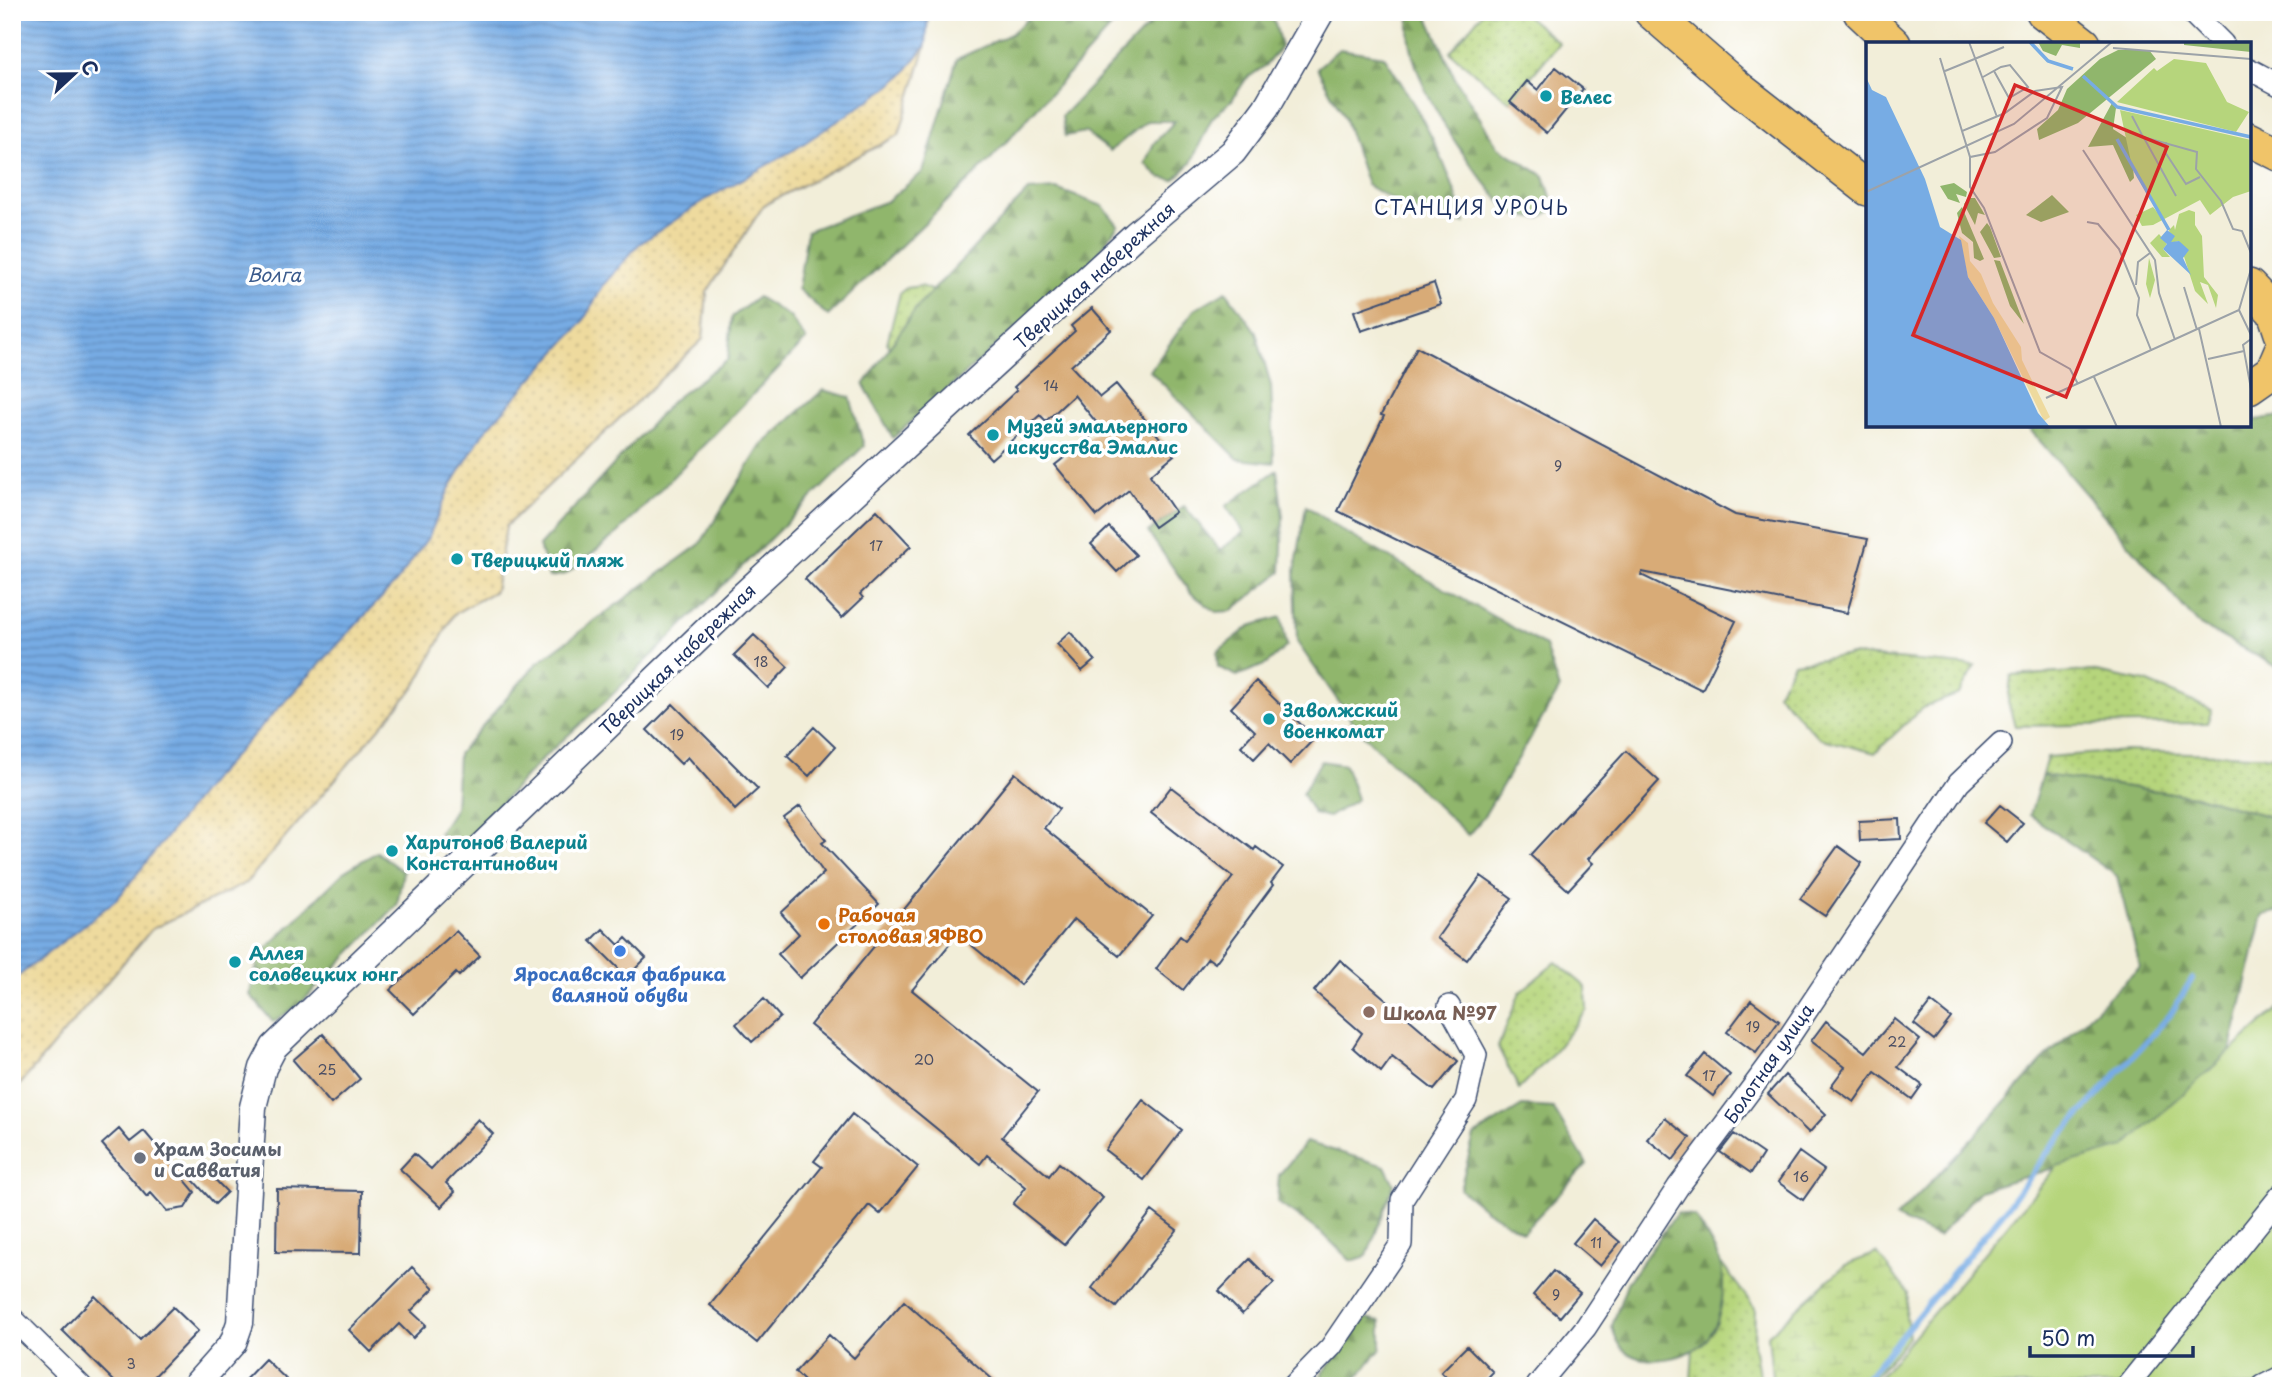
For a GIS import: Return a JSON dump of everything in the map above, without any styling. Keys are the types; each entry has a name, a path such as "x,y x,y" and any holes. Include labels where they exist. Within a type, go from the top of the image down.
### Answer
{"main road":[{"path":"1651,12 1741,90 1866,187"},
{"path":"1860,12 1892,42"},
{"path":"2043,12 2081,42"},
{"path":"2251,140 2281,155"},
{"path":"2251,282 2281,281"},
{"path":"2251,283 2281,299"},
{"path":"2251,284 2274,312 2281,333"},
{"path":"2251,386 2272,371 2281,350"},
{"path":"2251,386 2281,376"}],"street":[{"name":"Тверицкая набережная","path":"195,1386 233,1343 240,1323 253,1107 264,1068 274,1048 738,600 1135,235 1233,152 1266,108 1321,12"},
{"path":"2191,12 2221,42"},
{"path":"2251,71 2281,86"},
{"name":"Болотная улица","path":"1537,1386 1586,1327 1678,1187 1781,1049 1959,783 2001,743"},
{"path":"1293,1386 1331,1347 1401,1244 1402,1200 1466,1100 1476,1055 1449,1006"},
{"path":"2127,1386 2281,1195"},
{"path":"12,1318 81,1386"},
{"path":"2263,1386 2281,1377"}],"green space":[{"path":"1035,12 1125,12 987,163 828,316 798,289 807,231 887,201 923,172 957,59 1011,34"},
{"path":"1162,12 1266,12 1275,23 1281,47 1266,65 1246,79 1232,100 1212,118 1191,163 1174,180 1159,177 1145,163 1154,143 1175,121 1147,121 1110,151 1085,132 1065,136 1062,116"},
{"path":"1410,12 1423,12 1427,15 1455,78 1498,147 1544,176 1555,208 1539,219 1511,214 1477,172 1441,120 1416,64 1410,37"},
{"path":"1483,12 1522,12 1559,43 1510,102 1450,52"},
{"path":"1339,49 1384,56 1431,136 1465,223 1426,215 1367,185 1345,119 1317,68"},
{"path":"1056,189 1103,206 1118,225 1095,258 893,438 864,385 917,307 1028,191"},
{"path":"921,286 935,292 889,348 887,343 900,293 906,288"},
{"path":"1226,291 1256,332 1271,386 1274,463 1238,459 1150,371 1194,310"},
{"path":"758,297 790,317 806,340 619,532 566,574 549,577 539,546 673,400 728,359 732,317"},
{"path":"823,390 850,397 864,446 607,700 543,758 463,850 439,833 455,808 458,754 537,663 700,544 761,446"},
{"path":"2281,416 2281,669 2198,624 2028,427 2251,427 2251,421"},
{"path":"1277,470 1283,517 1281,572 1231,611 1216,612 1191,593 1148,532 1184,506 1220,550 1244,532 1226,506"},
{"path":"1306,506 1343,531 1545,646 1559,690 1483,818 1468,835 1359,731 1297,642 1295,571"},
{"path":"1281,617 1287,646 1267,664 1237,676 1218,667 1217,652 1250,626"},
{"path":"1851,655 1975,666 1959,694 1922,708 1875,753 1819,738 1777,693 1794,663"},
{"path":"2091,671 2146,682 2212,710 2207,723 2015,726 2008,703 2011,676"},
{"path":"2127,751 2281,756 2281,820 2201,797 2042,775 2047,757"},
{"path":"1321,761 1345,765 1357,799 1329,817 1314,814 1302,794"},
{"path":"2042,775 2201,797 2281,820 2281,911 2263,915 2230,1052 2124,1147 1980,1190 1938,1237 1896,1218 2042,1061 2140,967 2117,876 2030,815"},
{"path":"377,852 403,872 397,905 299,1005 273,1022 250,995 259,956 345,871"},
{"path":"1556,962 1586,987 1587,1010 1548,1059 1519,1089 1498,1047 1520,992"},
{"path":"2281,1006 2281,1386 1872,1386 2057,1166 2124,1147"},
{"path":"1522,1106 1553,1108 1587,1164 1523,1232 1486,1210 1460,1189 1474,1136"},
{"path":"1306,1142 1385,1166 1394,1184 1367,1256 1351,1261 1324,1235 1277,1202 1279,1175"},
{"path":"1677,1213 1695,1217 1717,1254 1723,1279 1720,1310 1713,1330 1701,1345 1668,1359 1643,1359 1624,1350 1616,1339 1612,1326 1627,1283"},
{"path":"1877,1253 1908,1293 1906,1317 1909,1337 1866,1386 1773,1386 1768,1335 1845,1265"},
{"path":"1720,1262 1755,1308 1754,1345 1761,1386 1694,1386 1691,1381 1693,1349 1710,1331 1719,1310 1722,1287"},
{"path":"1366,1318 1381,1321 1381,1349 1350,1386 1313,1386"}],"sand":[{"name":"Тверицкий пляж","path":"926,45 899,135 764,205 707,292 703,339 506,526 495,591 454,614 415,687 246,883 152,929 12,1094 12,981 117,899 214,777 397,581 429,536 449,489 483,433 582,323 604,284 638,245 702,201 797,148 903,75"}],"water":[{"name":"Волга","path":"12,12 928,12 926,45 903,75 886,89 797,148 702,202 638,245 604,284 582,323 483,433 449,489 429,536 397,581 214,777 117,899 12,981"}],"building":[{"name":"Велес","path":"1556,67 1583,89 1547,133 1510,102 1527,81 1538,90"},
{"path":"1434,283 1441,304 1361,331 1354,311"},
{"path":"1092,308 1111,330 1071,366 1100,397 1116,384 1174,455 1150,475 1175,512 1154,527 1129,490 1097,516 1055,465 1101,428 1074,395 1046,421 1040,415 991,459 969,435 1017,390 1014,387 1075,331 1071,326"},
{"path":"1417,347 1735,515 1868,539 1847,613 1642,572 1641,575 1736,621 1702,690 1338,511 1384,416 1381,415"},
{"path":"877,510 911,546 860,594 863,598 842,618 805,579"},
{"path":"1109,527 1136,555 1117,572 1091,544"},
{"path":"1070,632 1095,660 1082,671 1057,644"},
{"path":"754,635 788,667 768,688 734,655"},
{"name":"Заволжский военкомат","path":"1256,681 1315,738 1290,764 1269,743 1254,759 1241,746 1255,731 1231,708"},
{"path":"673,704 758,789 735,810 688,757 681,764 647,730"},
{"path":"814,727 835,747 809,776 787,756"},
{"path":"1626,751 1659,781 1588,859 1593,863 1568,890 1530,855"},
{"path":"1015,773 1059,809 1044,828 1152,916 1119,956 1074,919 1020,985 958,934 912,990 1038,1092 1002,1137 1049,1176 1059,1163 1103,1198 1064,1245 1013,1204 1026,1187 987,1155 980,1164 810,1025"},
{"path":"1171,787 1254,850 1256,847 1283,867 1271,883 1273,885 1215,963 1208,958 1183,990 1156,969 1180,936 1185,940 1233,877 1151,813"},
{"path":"2000,805 2023,823 2007,842 1984,823"},
{"name":"Рабочая столовая ЯФВО","path":"800,806 826,840 822,843 879,904 800,978 778,954 799,934 781,913 824,873 784,818"},
{"path":"1900,819 1901,839 1860,841 1859,821"},
{"path":"1838,846 1862,863 1825,916 1800,899"},
{"path":"1481,876 1512,898 1467,960 1437,938"},
{"name":"Ярославская фабрика валяной обуви","path":"603,929 619,945 626,938 646,958 627,977 591,941"},
{"path":"456,931 480,956 459,976 456,973 414,1014 390,990"},
{"name":"Школа №97","path":"1340,960 1458,1061 1434,1090 1392,1057 1381,1072 1353,1047 1362,1033 1314,991"},
{"path":"764,999 780,1017 752,1042 736,1024"},
{"path":"1751,1000 1779,1021 1756,1053 1727,1032"},
{"path":"1931,1002 1951,1018 1934,1040 1914,1024"},
{"path":"1894,1019 1920,1040 1898,1067 1922,1085 1912,1099 1875,1072 1854,1102 1831,1086 1845,1067 1811,1041 1826,1021 1866,1052"},
{"path":"323,1034 360,1079 331,1104 293,1060"},
{"path":"1705,1054 1730,1075 1713,1096 1687,1076"},
{"path":"1785,1075 1826,1114 1809,1133 1768,1094"},
{"path":"1143,1100 1182,1130 1144,1180 1105,1150"},
{"path":"852,1114 918,1167 880,1214 869,1205 757,1343 710,1305 822,1167 814,1161"},
{"path":"1665,1118 1690,1138 1673,1160 1647,1139"},
{"path":"478,1119 493,1134 446,1183 455,1192 441,1207 400,1169 414,1154 431,1169"},
{"name":"Храм Зосимы и Савватия","path":"119,1129 130,1142 144,1131 195,1192 185,1208 167,1211 151,1193 147,1197 102,1144"},
{"path":"1734,1134 1763,1154 1751,1173 1720,1152"},
{"path":"1799,1152 1824,1170 1803,1200 1778,1182"},
{"path":"205,1169 227,1192 215,1204 193,1180"},
{"path":"277,1189 362,1191 361,1253 276,1252"},
{"path":"1152,1211 1177,1230 1116,1307 1092,1288"},
{"path":"1593,1219 1620,1242 1600,1266 1573,1243"},
{"path":"1250,1259 1274,1283 1242,1314 1219,1291"},
{"path":"412,1267 434,1288 411,1311 426,1325 413,1338 399,1324 371,1352 349,1330"},
{"path":"1553,1271 1580,1293 1560,1317 1533,1295"},
{"path":"95,1296 140,1340 173,1307 198,1331 145,1386 119,1386 62,1330"},
{"path":"904,1301 1000,1386 809,1386 795,1372 829,1335 854,1358"},
{"path":"1467,1346 1493,1372 1480,1386 1455,1386 1441,1372"},
{"path":"265,1359 293,1386 239,1386"}],"waterway":[{"path":"1860,1386 2005,1210 2052,1146 2170,1015 2192,979"}],"place":[{"name":"Велес","path":"1546,96"},
{"name":"Музей эмальерного искусства Эмалис","path":"993,435"},
{"name":"Тверицкий пляж","path":"457,559"},
{"name":"Заволжский военкомат","path":"1269,719"},
{"name":"Харитонов Валерий Константинович","path":"392,851"},
{"name":"Рабочая столовая ЯФВО","path":"824,924"},
{"name":"Ярославская фабрика валяной обуви","path":"620,951"},
{"name":"Аллея соловецких юнг","path":"235,962"},
{"name":"Школа №97","path":"1369,1012"},
{"name":"Храм Зосимы и Савватия","path":"140,1158"}],"district":[{"name":"СТАНЦИЯ УРОЧЬ","path":"1472,207"}]}
